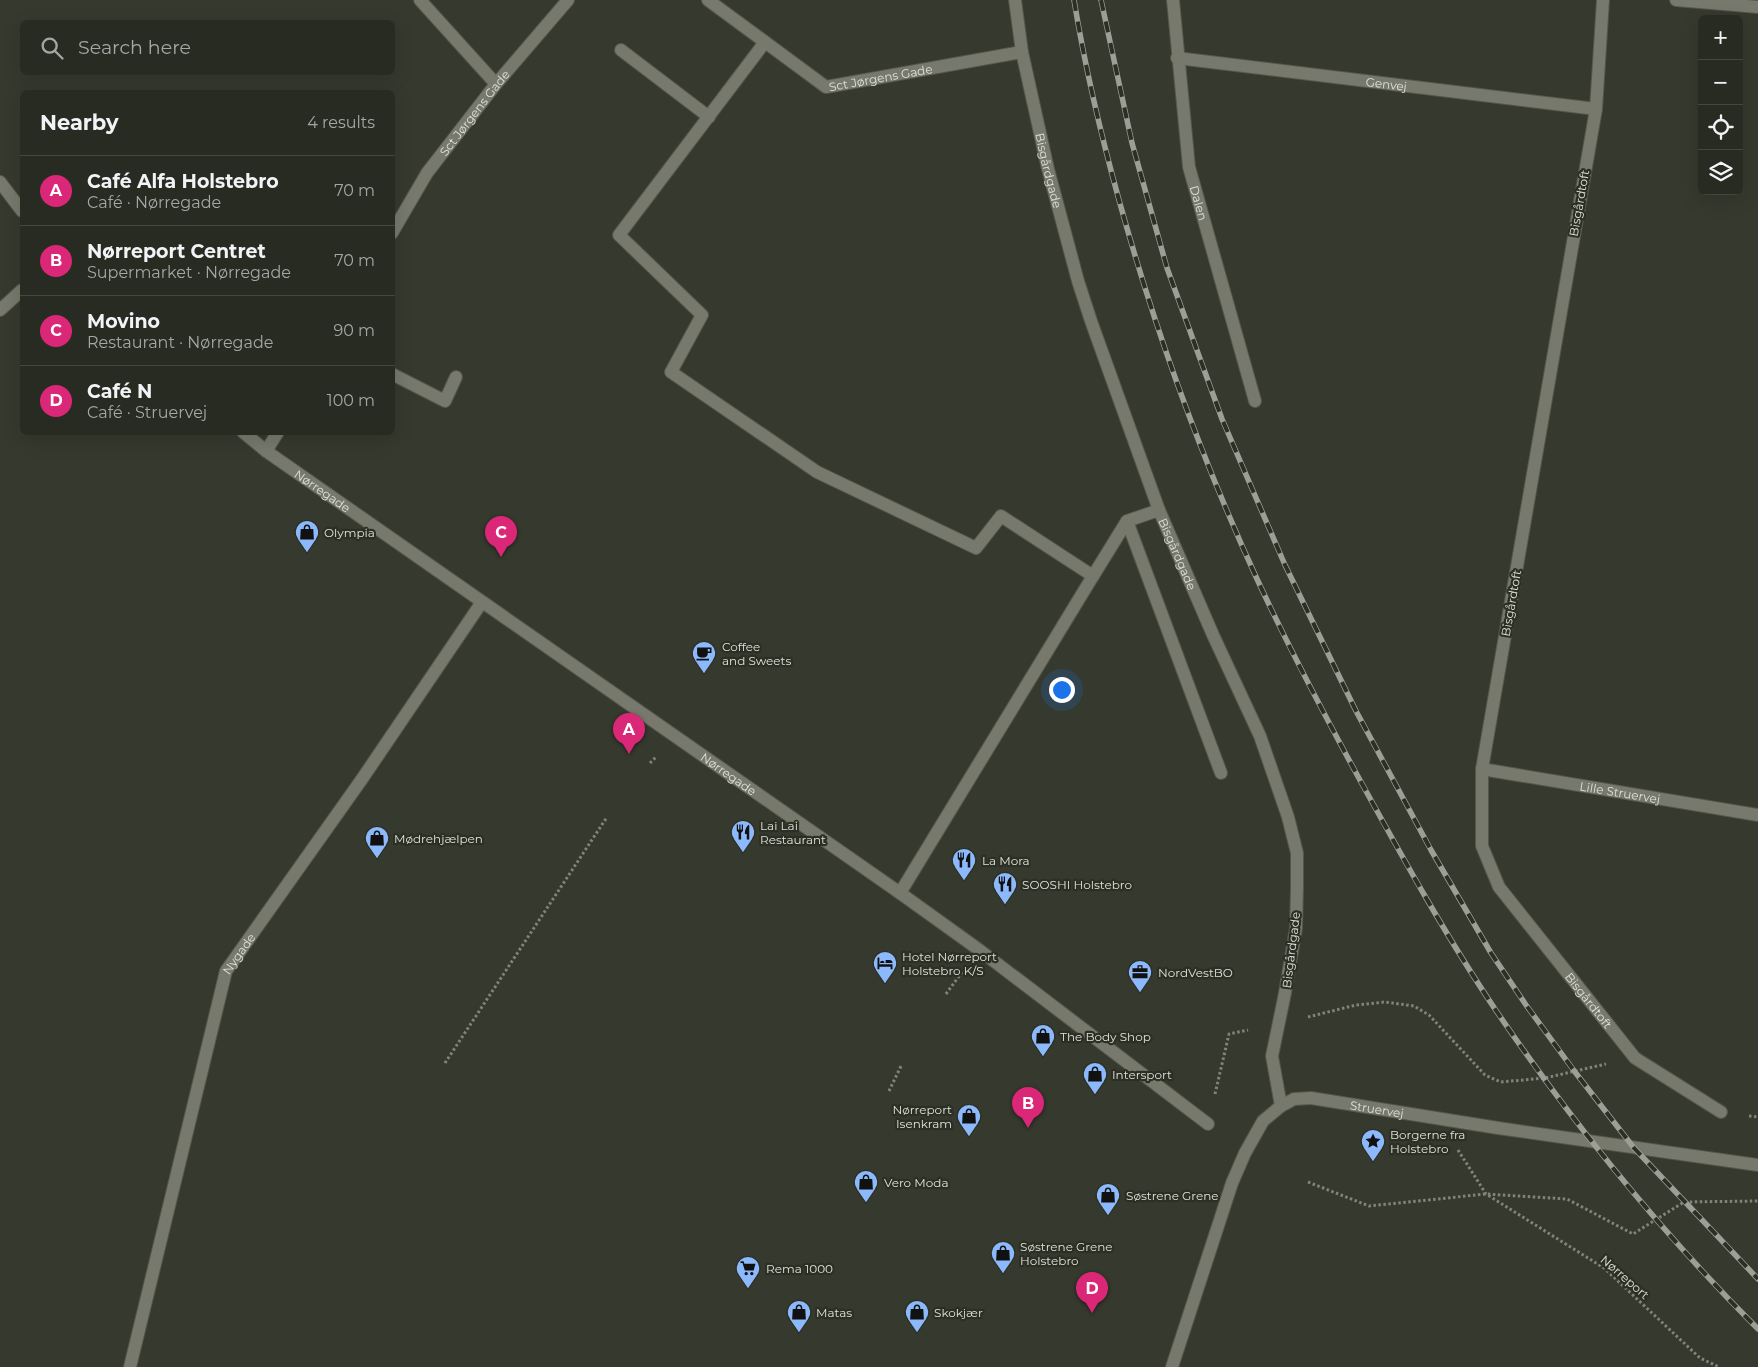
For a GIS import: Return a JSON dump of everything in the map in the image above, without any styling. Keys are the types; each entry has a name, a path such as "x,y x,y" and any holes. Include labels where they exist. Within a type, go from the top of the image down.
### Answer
{"street":[{"path":"420,0 496,84"},
{"name":"Sct Jørgens Gade","path":"395,228 427,173 496,84 568,0"},
{"name":"Sct Jørgens Gade","path":"708,0 826,87 1022,52"},
{"name":"Bisgårdgade","path":"1015,0 1022,52 1048,169 1078,281 1091,321 1159,510 1260,736 1288,816 1297,853 1296,928 1272,1056 1281,1106"},
{"name":"Dalen","path":"1172,0 1189,167 1254,401"},
{"name":"Bisgårdtoft","path":"1603,0 1596,109 1482,769 1482,846 1499,887 1635,1058 1721,1112"},
{"path":"1676,0 1758,7"},
{"path":"766,42 619,235 702,315 671,372 817,472 976,548 1001,516 1093,576"},
{"path":"621,50 709,117"},
{"name":"Genvej","path":"1177,58 1596,109"},
{"path":"0,182 20,208"},
{"path":"0,310 20,292"},
{"path":"395,376 445,401 456,377"},
{"name":"Nørregade","path":"247,435 266,451 900,893 978,949 1208,1124"},
{"path":"266,451 276,435"},
{"path":"900,893 1127,521 1159,510"},
{"path":"1127,521 1221,773"},
{"name":"Nygade","path":"130,1367 226,971 482,602"},
{"name":"Lille Struervej","path":"1482,769 1758,816"},
{"name":"Struervej","path":"1172,1367 1232,1182 1245,1153 1263,1121 1281,1106 1294,1099 1310,1098 1634,1148 1758,1165"}],"path":[{"path":"445,1062 607,817"},
{"path":"1208,1124 1229,1034 1356,1005 1385,1002 1414,1006 1429,1015 1485,1075 1500,1082 1545,1078 1635,1058"},
{"path":"889,1091 902,1064"},
{"path":"1437,1118 1486,1194"},
{"path":"1308,1182 1369,1206 1486,1194 1566,1198 1633,1234 1684,1202 1758,1201"},
{"name":"Nørreport","path":"1486,1194 1604,1268 1700,1358 1719,1367"}],"railway":[{"path":"1074,0 1088,76 1112,175 1148,297 1180,392 1236,533 1269,605 1308,682 1361,782 1443,927 1526,1054 1588,1136 1653,1216 1758,1329"},
{"path":"1101,0 1132,143 1167,268 1222,419 1285,565 1356,711 1431,850 1491,953 1526,1005 1634,1148 1758,1279"}],"place":[{"name":"Olympia","path":"307,553"},
{"name":"Movino","path":"501,557"},
{"name":"Coffee and Sweets","path":"704,674"},
{"name":"Café Alfa Holstebro","path":"629,754"},
{"name":"Lai Lai Restaurant","path":"743,853"},
{"name":"Mødrehjælpen","path":"377,859"},
{"name":"La Mora","path":"964,881"},
{"name":"SOOSHI Holstebro","path":"1005,905"},
{"name":"Hotel Nørreport Holstebro K/S","path":"885,984"},
{"name":"NordVestBO","path":"1140,993"},
{"name":"The Body Shop","path":"1043,1057"},
{"name":"Intersport","path":"1095,1095"},
{"name":"Nørreport Centret","path":"1028,1128"},
{"name":"Nørreport Isenkram","path":"969,1137"},
{"name":"Borgerne fra Holstebro","path":"1373,1162"},
{"name":"Vero Moda","path":"866,1203"},
{"name":"Søstrene Grene","path":"1108,1216"},
{"name":"Søstrene Grene Holstebro","path":"1003,1274"},
{"name":"Rema 1000","path":"748,1289"},
{"name":"Café N","path":"1092,1313"},
{"name":"Matas","path":"799,1333"},
{"name":"Skokjær","path":"917,1333"}]}
